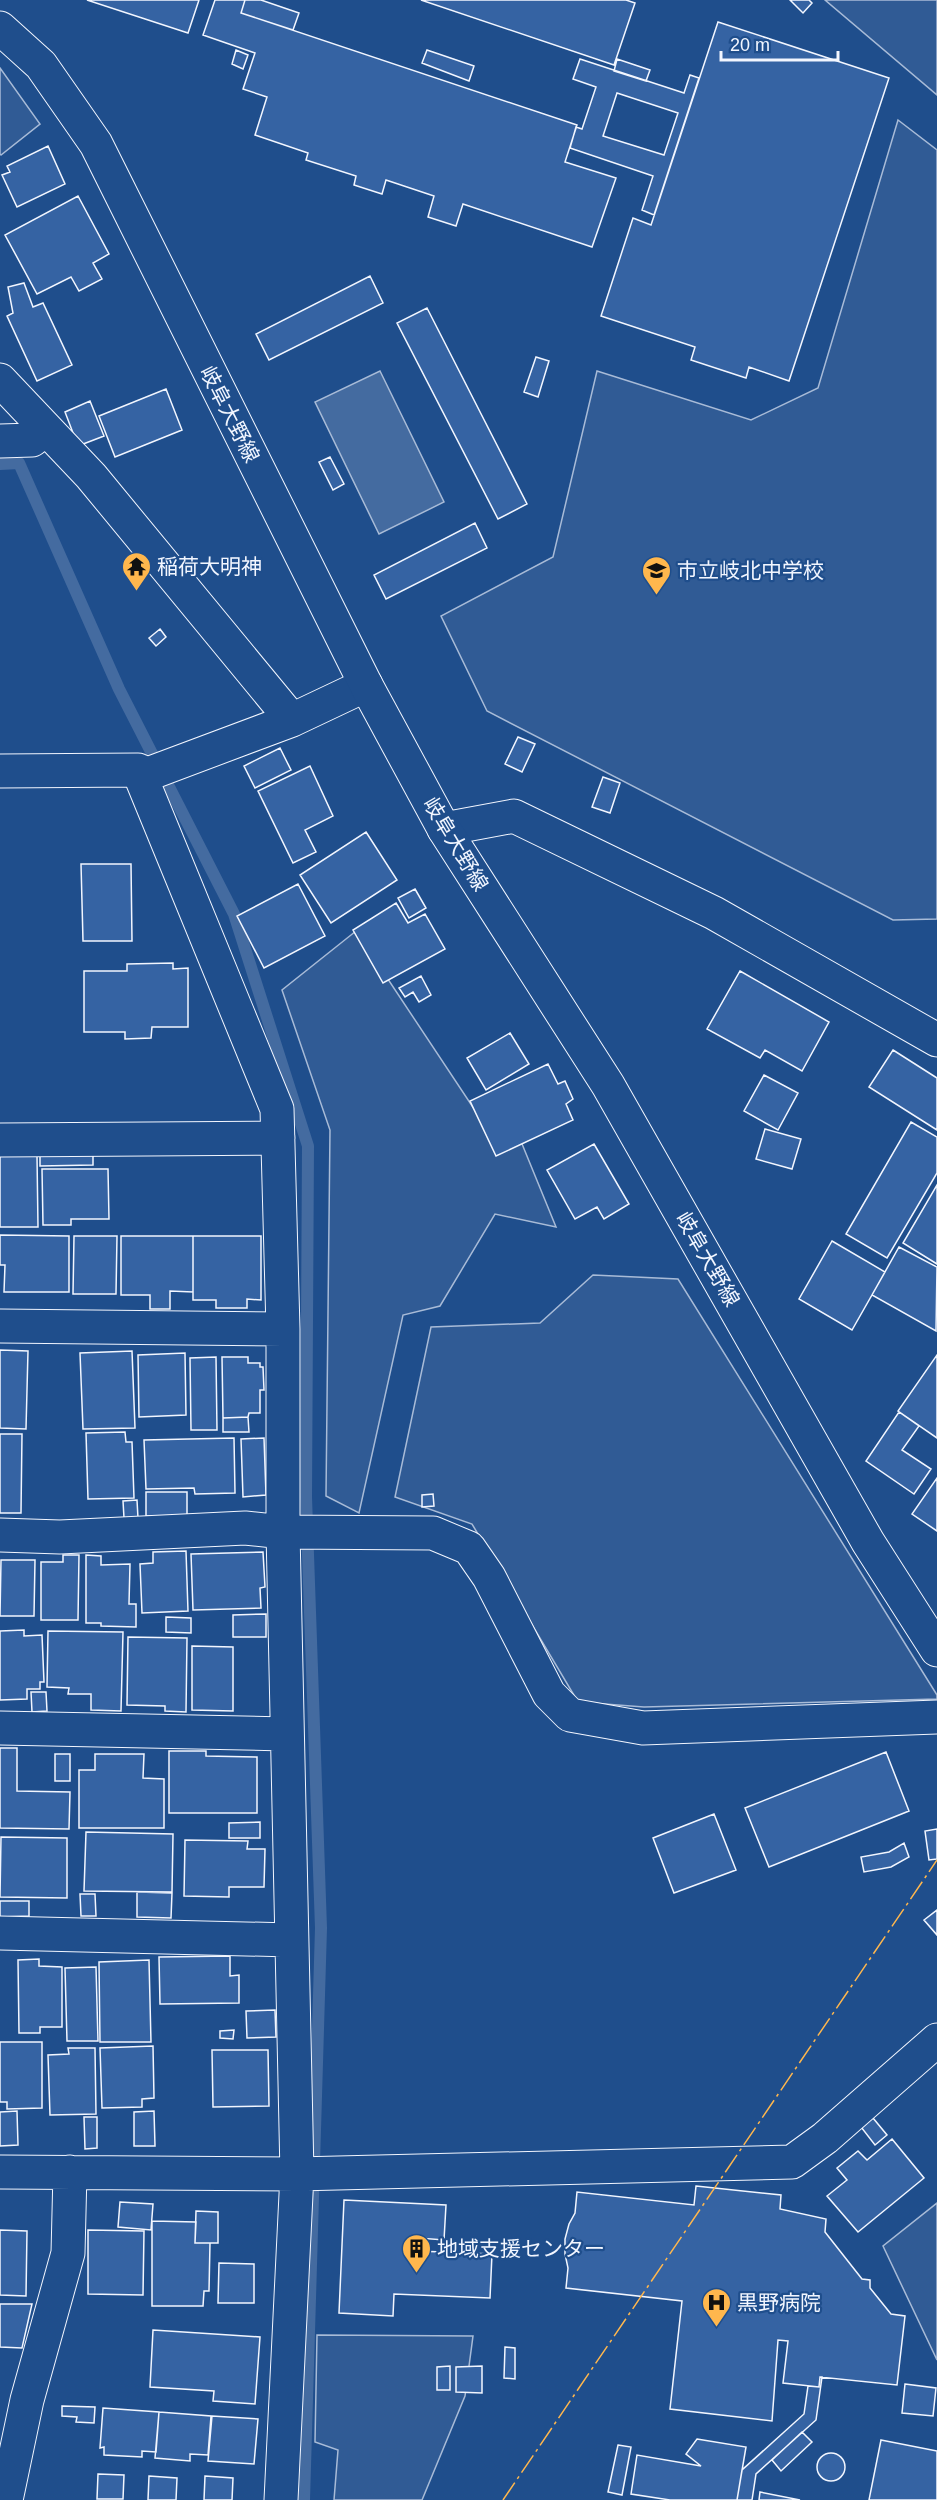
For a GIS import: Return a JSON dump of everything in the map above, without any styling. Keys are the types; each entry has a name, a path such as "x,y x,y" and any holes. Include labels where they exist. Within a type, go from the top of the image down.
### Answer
{"street":[{"name":"岐阜大野線","path":"0,28 41,65 96,144 366,685 444,829 608,1085 868,1542 937,1650"},
{"path":"0,380 91,476 292,720"},
{"path":"0,441 32,440 46,429"},
{"path":"0,771 138,770 148,774 292,720 366,685"},
{"path":"138,770 277,1108 282,1329 283,1532 297,2174 280,2500"},
{"path":"444,829 514,816 714,914 937,1040"},
{"path":"0,1140 278,1138"},
{"path":"0,1326 282,1329"},
{"path":"0,1535 60,1537 245,1528 283,1532 432,1533 469,1548 489,1577 549,1694 570,1715 643,1728 937,1717"},
{"path":"0,1728 287,1734"},
{"path":"0,1933 291,1940"},
{"path":"0,2172 297,2174 792,2162 825,2138 937,2040"},
{"path":"6,2500 13,2400 68,2253 70,2172"}],"shaded area":[{"path":"825,0 937,0 937,95"},
{"path":"0,68 40,124 1,155 0,154"},
{"path":"898,120 937,150 937,919 893,920 487,711 441,616 553,557 597,371 751,420 818,388"},
{"path":"380,371 444,502 379,534 315,402"},
{"path":"356,931 494,1139 520,1139 556,1227 495,1214 440,1306 403,1315 359,1513 326,1496 330,1130 282,990"},
{"path":"593,1275 678,1279 937,1695 937,1699 644,1707 578,1702 472,1524 395,1497 431,1327 540,1323"},
{"path":"937,2203 937,2360 883,2246"},
{"path":"317,2335 473,2336 465,2396 422,2500 334,2500 338,2450 315,2442"}],"building":[{"path":"87,0 199,0 188,33"},
{"path":"215,0 245,0 241,13 577,125 565,162 616,178 592,247 463,204 456,226 428,217 434,196 386,180 382,194 354,185 356,176 306,160 308,153 255,135 267,97 243,89 255,53 203,35"},
{"path":"245,0 261,0 299,13 293,30 241,13"},
{"path":"421,0 626,0 635,3 614,65"},
{"path":"790,0 809,0 812,3 803,13"},
{"path":"718,22 889,78 789,381 749,367 746,378 691,360 695,347 601,316 633,218 651,225"},
{"path":"236,50 248,55 243,69 232,64"},
{"path":"427,50 474,66 469,81 422,63"},
{"path":"580,59 684,93 690,75 699,78 654,215 642,210 653,176 570,148 576,127 582,129 596,87 573,79","holes":["617,93 678,113 664,155 603,136"]},
{"path":"617,59 650,70 646,81 614,71"},
{"path":"48,146 65,184 17,207 2,175 10,172 7,166"},
{"path":"78,196 109,254 93,263 102,279 79,291 71,277 37,294 5,235"},
{"path":"370,276 383,303 269,360 256,334"},
{"path":"24,283 33,307 43,303 72,365 37,381 7,316 13,313 8,287"},
{"path":"427,308 527,504 498,519 397,323"},
{"path":"536,357 549,361 538,397 524,392"},
{"path":"166,389 182,430 115,457 99,416"},
{"path":"90,401 104,436 78,446 65,412"},
{"path":"330,457 344,484 333,490 319,462"},
{"path":"475,523 487,548 386,599 374,575"},
{"path":"160,629 166,637 156,646 149,638"},
{"path":"518,737 535,744 522,772 505,764"},
{"path":"280,748 291,770 255,788 244,766"},
{"path":"310,766 333,816 305,830 316,852 293,863 258,791"},
{"path":"603,777 620,783 610,813 592,807"},
{"path":"366,832 397,880 331,923 300,875"},
{"path":"81,864 131,864 132,941 83,941"},
{"path":"298,884 325,936 264,968 237,916"},
{"path":"415,889 426,908 409,918 398,898"},
{"path":"396,903 408,923 425,914 445,949 383,983 353,930"},
{"path":"173,963 173,969 188,968 188,1027 152,1027 151,1038 125,1039 125,1032 84,1032 84,971 127,971 127,964"},
{"path":"740,971 829,1022 802,1071 765,1050 760,1058 707,1029"},
{"path":"421,976 431,995 419,1002 413,992 405,997 399,988"},
{"path":"510,1033 529,1064 486,1090 467,1058"},
{"path":"893,1050 937,1078 937,1130 869,1087"},
{"path":"548,1064 558,1084 565,1081 573,1099 566,1104 573,1120 496,1156 470,1101"},
{"path":"764,1075 798,1093 778,1130 744,1111"},
{"path":"911,1122 937,1137 937,1173 887,1258 846,1234"},
{"path":"765,1129 801,1139 792,1169 756,1159"},
{"path":"594,1144 629,1204 604,1219 597,1207 575,1219 547,1170"},
{"path":"40,1154 93,1154 93,1165 40,1166"},
{"path":"0,1156 37,1156 38,1227 0,1227"},
{"path":"42,1169 108,1169 109,1219 71,1219 71,1225 43,1225"},
{"path":"937,1185 937,1264 903,1243"},
{"path":"0,1235 69,1236 69,1292 4,1292 5,1265 0,1265"},
{"path":"74,1236 117,1236 116,1294 73,1294"},
{"path":"121,1236 193,1236 193,1292 170,1291 170,1309 150,1309 150,1295 121,1295"},
{"path":"193,1236 261,1236 261,1300 247,1299 247,1308 216,1308 216,1300 193,1300"},
{"path":"832,1241 885,1272 852,1330 799,1299"},
{"path":"899,1247 937,1267 936,1331 872,1295"},
{"path":"0,1350 28,1351 26,1429 0,1428"},
{"path":"132,1351 135,1428 83,1429 80,1353"},
{"path":"185,1353 186,1415 139,1417 138,1355"},
{"path":"937,1355 937,1438 898,1411"},
{"path":"216,1357 217,1430 191,1430 190,1358"},
{"path":"222,1357 248,1357 248,1363 260,1363 260,1367 263,1367 264,1390 260,1390 260,1413 249,1413 248,1417 223,1418"},
{"path":"899,1412 919,1426 902,1450 931,1469 914,1494 866,1461"},
{"path":"248,1417 249,1432 223,1432 223,1418"},
{"path":"125,1432 126,1442 132,1442 134,1498 88,1499 86,1433"},
{"path":"0,1434 22,1434 21,1513 0,1513"},
{"path":"234,1438 235,1493 195,1494 194,1488 146,1489 144,1440"},
{"path":"264,1438 266,1495 243,1497 241,1439"},
{"path":"937,1478 937,1531 912,1514"},
{"path":"146,1492 187,1492 187,1516 146,1516"},
{"path":"433,1494 434,1506 422,1507 422,1495"},
{"path":"137,1500 138,1518 124,1518 123,1501"},
{"path":"186,1551 188,1611 142,1613 140,1564 153,1563 153,1552"},
{"path":"263,1552 265,1587 260,1588 261,1608 193,1610 191,1554"},
{"path":"63,1555 79,1555 78,1620 41,1620 41,1562 63,1562"},
{"path":"86,1555 101,1556 101,1565 130,1564 129,1604 136,1604 136,1627 86,1623"},
{"path":"1,1560 35,1560 34,1616 0,1616"},
{"path":"266,1614 266,1637 233,1637 233,1615"},
{"path":"166,1617 191,1618 191,1633 166,1632"},
{"path":"24,1630 24,1636 42,1635 44,1682 40,1682 40,1689 27,1689 27,1699 0,1700 0,1631"},
{"path":"48,1631 123,1632 121,1711 91,1710 91,1694 68,1694 69,1688 47,1687"},
{"path":"128,1637 187,1638 186,1712 165,1711 165,1706 127,1705"},
{"path":"192,1646 233,1647 233,1711 192,1710"},
{"path":"31,1692 46,1692 47,1711 32,1712"},
{"path":"0,1748 17,1748 17,1791 70,1792 69,1829 0,1828"},
{"path":"169,1751 206,1751 206,1756 257,1757 257,1813 169,1813"},
{"path":"886,1752 909,1811 769,1867 745,1808"},
{"path":"55,1754 70,1754 70,1781 55,1781"},
{"path":"95,1754 144,1754 143,1778 164,1779 164,1828 79,1828 79,1770 95,1770"},
{"path":"714,1814 736,1870 674,1893 653,1838"},
{"path":"260,1822 260,1838 229,1838 229,1823"},
{"path":"937,1829 937,1859 929,1860 925,1831"},
{"path":"86,1832 173,1834 172,1892 84,1891"},
{"path":"1,1837 67,1838 67,1898 0,1897"},
{"path":"185,1840 248,1841 247,1849 265,1849 264,1887 229,1887 229,1897 184,1896"},
{"path":"904,1843 909,1857 891,1867 864,1872 861,1857 889,1852"},
{"path":"137,1892 172,1893 171,1918 137,1917"},
{"path":"80,1894 95,1894 96,1916 81,1916"},
{"path":"0,1901 29,1901 29,1916 0,1917"},
{"path":"937,1910 937,1935 924,1920"},
{"path":"230,1956 230,1976 239,1975 239,2003 160,2004 159,1957"},
{"path":"39,1959 39,1966 62,1967 62,2027 40,2027 40,2033 19,2033 18,1960"},
{"path":"149,1960 151,2042 100,2042 99,1962"},
{"path":"96,1967 98,2041 67,2041 65,1968"},
{"path":"275,2010 276,2037 247,2038 246,2011"},
{"path":"234,2030 233,2039 220,2038 220,2031"},
{"path":"0,2042 42,2042 42,2108 7,2109 7,2102 0,2102"},
{"path":"153,2046 154,2098 142,2099 142,2107 102,2108 100,2048"},
{"path":"68,2048 95,2048 96,2114 50,2115 48,2055 69,2054"},
{"path":"212,2050 268,2050 269,2106 213,2107"},
{"path":"17,2111 18,2145 0,2146 0,2112"},
{"path":"154,2111 155,2146 134,2146 134,2112"},
{"path":"84,2117 97,2117 97,2148 85,2149"},
{"path":"873,2118 887,2135 875,2145 861,2127"},
{"path":"892,2139 924,2178 858,2232 827,2196 847,2180 837,2168 858,2151 867,2160"},
{"path":"696,2186 781,2195 780,2209 826,2219 825,2232 862,2279 870,2280 870,2288 891,2314 905,2316 897,2385 820,2377 819,2387 783,2383 788,2341 778,2340 772,2421 670,2409 682,2301 566,2288 568,2268 565,2239 575,2213 577,2192 694,2205"},
{"name":"地域支援センター","path":"344,2200 446,2205 444,2240 419,2238 418,2251 492,2254 490,2298 394,2294 393,2316 339,2313"},
{"path":"120,2202 153,2204 151,2230 118,2227"},
{"path":"196,2211 218,2212 218,2243 195,2243"},
{"path":"152,2221 196,2222 195,2243 210,2243 209,2291 204,2291 203,2306 152,2306"},
{"path":"0,2230 27,2231 26,2296 0,2295"},
{"path":"88,2230 144,2231 143,2295 88,2294"},
{"path":"219,2263 254,2264 254,2303 218,2303"},
{"path":"0,2304 32,2304 22,2348 0,2347"},
{"path":"153,2330 260,2337 255,2404 213,2401 214,2391 150,2387"},
{"path":"505,2347 515,2348 515,2379 504,2378"},
{"path":"450,2366 450,2390 437,2390 437,2367"},
{"path":"482,2366 482,2393 456,2392 456,2367"},
{"path":"820,2377 822,2377 816,2420 756,2474 752,2500 737,2500 742,2470 804,2414 808,2386 819,2387"},
{"path":"905,2384 936,2388 933,2416 902,2413"},
{"path":"62,2406 95,2407 94,2423 76,2422 77,2417 62,2416"},
{"path":"103,2408 159,2412 156,2452 142,2451 142,2457 104,2455 104,2447 100,2448"},
{"path":"159,2412 211,2416 208,2455 190,2454 190,2461 155,2458"},
{"path":"212,2416 258,2419 254,2464 208,2461"},
{"path":"802,2432 812,2442 781,2471 772,2460"},
{"path":"697,2439 746,2447 737,2500 670,2500 631,2494 637,2455 701,2466 686,2454"},
{"path":"881,2440 937,2451 937,2500 869,2500"},
{"path":"618,2445 631,2447 622,2495 608,2492"},
{"path":"831,2453 841,2457 845,2467 841,2477 831,2481 821,2477 817,2467 821,2457"},
{"path":"98,2474 124,2475 123,2499 97,2499"},
{"path":"149,2476 177,2478 176,2500 148,2500"},
{"path":"205,2476 233,2478 232,2500 204,2500"},
{"path":"760,2492 800,2500 759,2500"}],"waterway":[{"path":"0,464 19,463 119,689 234,914 308,1146 306,1497 321,1928 304,2500"}],"power":[{"path":"503,2500 937,1860"}],"place":[{"name":"稲荷大明神","path":"136,592"},
{"name":"市立岐北中学校","path":"656,596"},
{"name":"地域支援センター","path":"416,2274"},
{"name":"黒野病院","path":"716,2328"}]}
